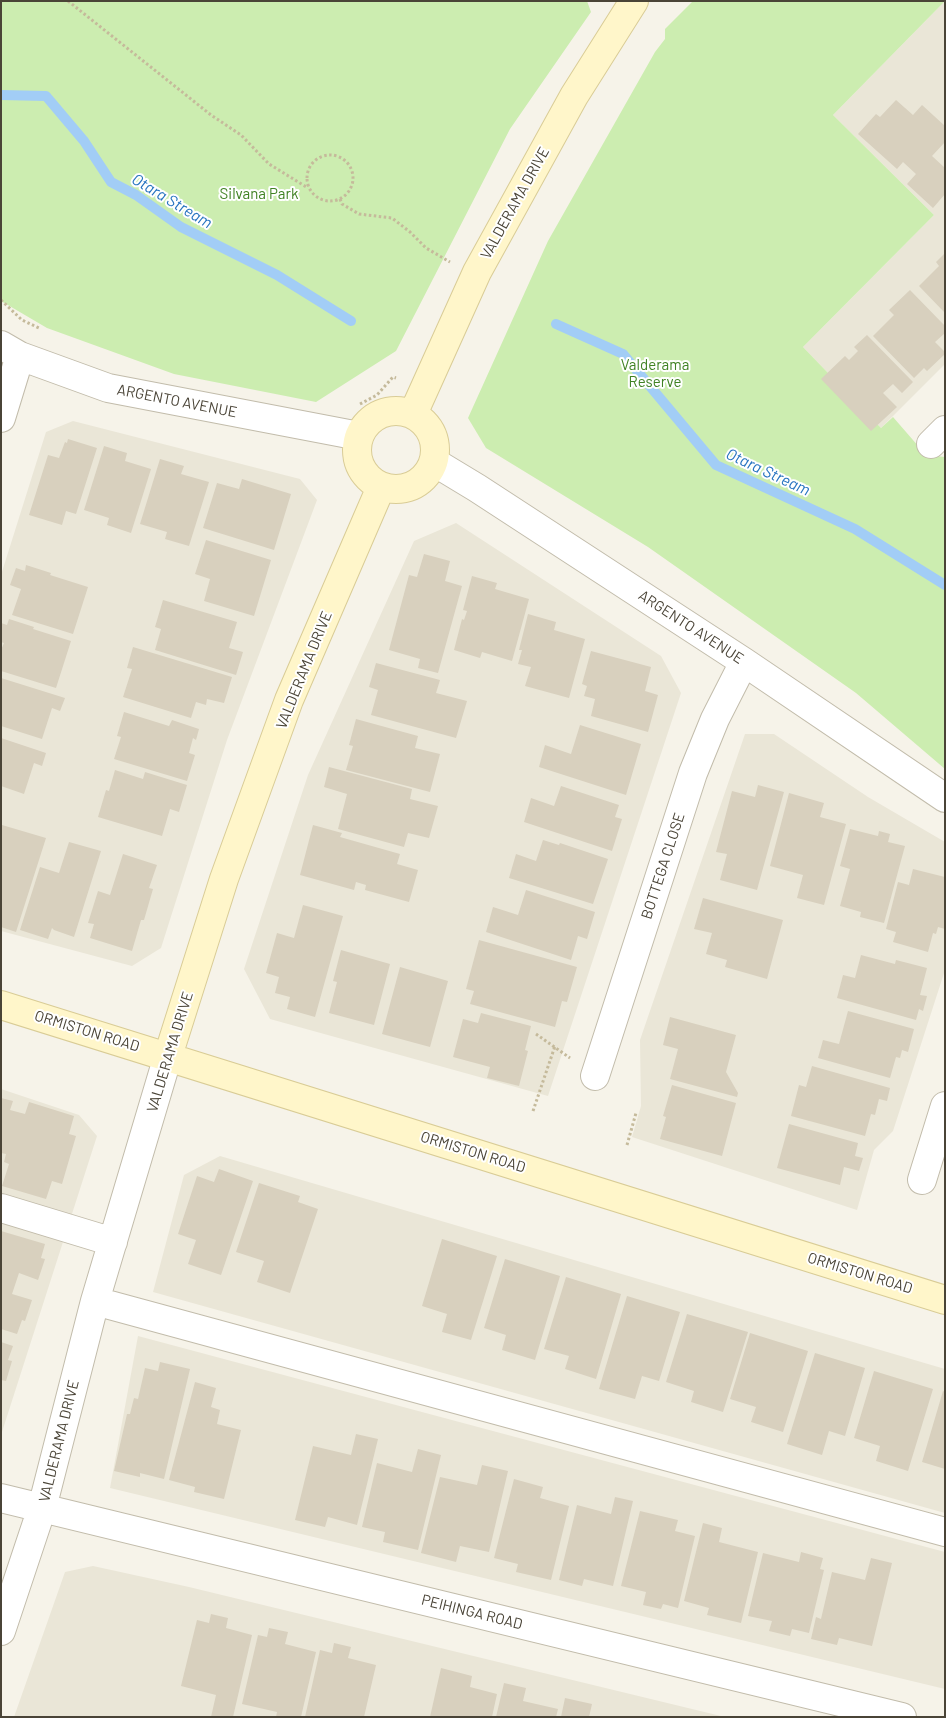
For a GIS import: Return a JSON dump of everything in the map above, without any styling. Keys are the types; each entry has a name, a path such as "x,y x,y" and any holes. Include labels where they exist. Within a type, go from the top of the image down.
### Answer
{"street":[{"name":"VALDERAMA DRIVE","path":"413,414 477,272 574,96 634,1"},
{"path":"1,418 11,351"},
{"name":"ARGENTO AVENUE","path":"11,351 108,388 359,436"},
{"path":"395,411 413,414 424,422 432,434 436,448 434,462 428,473 419,482 407,488 394,490 381,487 365,475 360,466 357,456 359,436 369,421 377,416 395,411"},
{"name":"ARGENTO AVENUE","path":"434,462 486,493 744,662 945,798"},
{"name":"VALDERAMA DRIVE","path":"1,1631 42,1508 95,1301 168,1056 224,879 289,700 381,487"},
{"name":"BOTTEGA CLOSE","path":"595,1076 693,773 715,719 744,662"},
{"name":"ORMISTON ROAD","path":"1,1005 945,1300"},
{"path":"922,1180 945,1106"},
{"path":"1,1208 113,1242"},
{"path":"95,1301 945,1532"},
{"name":"PEIHINGA ROAD","path":"1,1498 902,1717"}],"path":[{"path":"68,1 211,115 241,136 269,164 308,188"},
{"path":"322,156 338,156 350,166 354,181 347,195 340,199 333,202 326,201 312,194 308,188 307,172 315,159 322,156"},
{"path":"340,199 342,204 359,214 392,218 426,248 453,263"},
{"path":"536,1034 595,1076"},
{"path":"533,1111 555,1046"},
{"path":"627,1146 636,1113"}],"shaded area":[{"path":"945,1 945,364 881,428 803,347 934,215 833,115"},
{"path":"73,421 300,479 317,500 227,740 161,948 132,966 1,931 1,575 46,432"},
{"path":"456,523 661,656 681,693 548,1096 270,1019 244,969 308,775 414,541"},
{"path":"745,734 774,734 868,797 945,842 945,970 893,1131 874,1150 857,1210 632,1137 641,1106 640,1040"},
{"path":"1,1089 79,1115 97,1136 1,1435"},
{"path":"220,1156 945,1369 945,1513 153,1292 184,1175"},
{"path":"138,1336 945,1552 945,1689 110,1488"},
{"path":"93,1566 189,1587 725,1717 14,1717 65,1572"}],"green space":[{"name":"Silvana Park","path":"1,1 587,1 591,12 510,129 396,351 316,402 174,374 47,328 1,301"},
{"name":"Valderama Reserve","path":"693,1 945,1 833,115 934,215 803,347 881,428 893,417 926,455 945,457 945,769 856,693 648,547 486,448 468,418 548,241 655,52 665,39 665,29"}],"building":[{"path":"896,100 913,115 922,105 945,126 945,142 932,156 945,168 945,194 933,208 907,184 916,174 903,162 897,169 858,134 876,114 880,117"},
{"path":"945,253 945,313 919,286 939,266 936,262"},
{"path":"910,290 945,326 945,333 935,342 945,354 927,371 924,368 914,378 873,336 894,315 889,310"},
{"path":"867,335 913,382 902,393 893,384 883,393 897,407 871,431 821,379 845,356 849,360 858,351 854,347"},
{"path":"68,439 97,448 76,514 66,511 62,525 29,515 48,455 59,458"},
{"path":"104,446 127,453 125,461 151,469 131,533 107,525 109,518 84,510"},
{"path":"160,459 184,466 181,474 209,482 189,546 165,539 167,532 140,524"},
{"path":"242,479 291,494 274,550 203,528 217,483 239,489"},
{"path":"206,540 271,560 254,616 204,601 210,579 195,574"},
{"path":"424,554 450,561 445,581 462,586 438,673 418,668 420,659 389,650 409,575 417,577"},
{"path":"26,565 88,587 73,634 12,615 21,589 10,585 16,568 25,571"},
{"path":"472,576 497,583 495,589 529,599 512,661 482,652 480,658 454,650 462,619 464,620 467,611 463,610"},
{"path":"163,600 237,622 229,648 243,652 236,675 155,650 161,629 155,627"},
{"path":"528,614 556,622 554,630 585,639 569,698 525,686 531,667 518,664 522,650 519,650"},
{"path":"9,619 71,641 56,688 1,671 1,650 4,643 1,642 1,623 7,625"},
{"path":"133,647 232,677 224,703 207,699 206,705 196,702 191,718 123,697 132,669 127,668"},
{"path":"591,651 651,667 645,691 658,695 648,732 591,716 595,699 584,696 587,686 582,684"},
{"path":"376,663 440,680 436,693 467,701 456,738 371,715 378,690 369,687"},
{"path":"1,678 65,698 60,711 52,708 42,739 1,726"},
{"path":"124,712 169,726 172,720 199,729 196,740 193,738 189,753 195,755 187,781 114,759 121,737 117,736"},
{"path":"356,719 418,736 415,748 440,754 430,792 346,770 353,746 349,745"},
{"path":"580,725 641,744 626,795 539,767 545,745 571,754"},
{"path":"1,738 46,753 42,766 34,763 24,794 1,786"},
{"path":"329,767 412,789 410,799 438,806 429,838 408,833 404,847 338,829 347,794 324,787"},
{"path":"115,770 143,779 145,772 187,785 179,812 170,809 162,836 98,817 106,790 109,791"},
{"path":"758,785 784,792 757,890 720,880 727,854 716,852 732,791 755,797"},
{"path":"561,786 619,805 615,817 622,819 612,851 524,822 531,798 554,806"},
{"path":"789,793 824,803 820,817 846,824 824,905 797,898 803,875 770,866"},
{"path":"2,825 46,838 16,932 1,927"},
{"path":"313,825 342,833 340,837 400,854 397,864 418,870 409,902 365,890 366,885 356,882 354,890 300,875"},
{"path":"850,829 878,836 879,831 890,834 888,842 905,846 884,923 860,917 861,912 840,906 850,869 840,866"},
{"path":"543,840 559,845 560,843 608,859 593,904 509,878 516,854 536,861"},
{"path":"69,842 101,851 74,937 52,928 48,939 20,930 40,867 59,873"},
{"path":"123,854 157,865 149,888 153,889 144,920 141,920 132,951 90,938 94,924 88,923 98,891 110,895"},
{"path":"913,869 945,877 945,929 938,927 936,934 933,933 928,952 893,942 896,932 886,929 898,882 909,885"},
{"path":"526,890 595,912 587,939 578,936 571,960 486,932 493,907 518,915"},
{"path":"703,898 783,920 767,979 725,967 727,960 706,954 712,933 694,929"},
{"path":"303,905 343,916 315,1017 287,1009 290,997 275,993 279,977 266,973 277,933 294,938"},
{"path":"479,940 577,967 567,1002 562,1001 555,1027 470,1004 474,991 466,989"},
{"path":"341,950 390,964 374,1025 329,1013 337,982 333,981"},
{"path":"861,955 895,964 896,960 927,968 920,995 927,996 923,1011 919,1009 916,1020 837,998 843,975 855,978"},
{"path":"400,967 448,981 430,1047 382,1034"},
{"path":"848,1011 914,1029 908,1052 902,1050 900,1058 896,1057 890,1078 818,1058 823,1040 839,1044"},
{"path":"481,1013 531,1026 525,1050 528,1051 519,1086 487,1078 490,1067 453,1057 463,1019 478,1023"},
{"path":"670,1017 736,1035 726,1072 738,1093 737,1097 670,1079 678,1049 663,1045"},
{"path":"812,1066 890,1088 887,1101 879,1099 875,1115 871,1114 865,1136 791,1116 799,1085 806,1087"},
{"path":"672,1085 736,1103 722,1156 660,1139 666,1117 663,1116"},
{"path":"1,1098 13,1101 10,1110 25,1114 29,1102 74,1116 69,1134 76,1136 62,1184 52,1181 46,1199 2,1186 9,1164 4,1162 6,1154 1,1153"},
{"path":"789,1124 858,1143 855,1156 863,1158 859,1171 844,1167 840,1185 777,1168"},
{"path":"219,1169 253,1181 221,1275 188,1264 196,1240 178,1234 197,1176 214,1182"},
{"path":"259,1183 300,1196 298,1202 318,1209 290,1293 257,1282 264,1261 236,1252"},
{"path":"1,1231 45,1244 41,1258 45,1259 38,1280 19,1273 12,1294 32,1300 25,1321 22,1320 17,1334 1,1329"},
{"path":"442,1239 497,1256 471,1340 442,1332 447,1314 422,1306"},
{"path":"505,1259 560,1276 535,1360 502,1350 506,1335 484,1328"},
{"path":"566,1277 621,1294 596,1379 565,1369 569,1356 544,1349"},
{"path":"627,1296 680,1312 659,1381 642,1376 635,1399 599,1389"},
{"path":"687,1314 748,1332 723,1412 691,1402 694,1391 666,1382"},
{"path":"750,1333 808,1351 783,1432 751,1422 756,1407 730,1399"},
{"path":"1,1342 13,1346 8,1360 12,1361 6,1381 1,1380"},
{"path":"815,1353 865,1368 845,1436 829,1431 822,1455 787,1444"},
{"path":"160,1362 190,1369 164,1479 140,1473 140,1477 114,1471 127,1414 130,1414 134,1398 138,1399 145,1368 158,1371"},
{"path":"874,1371 933,1389 908,1471 876,1461 880,1446 854,1438"},
{"path":"195,1382 216,1388 211,1407 220,1410 217,1424 241,1430 224,1499 194,1492 195,1487 169,1480"},
{"path":"943,1391 945,1392 945,1469 922,1462"},
{"path":"356,1434 378,1439 357,1525 328,1517 325,1527 295,1520 313,1446 351,1455"},
{"path":"418,1449 441,1455 418,1550 383,1542 385,1532 362,1527 377,1463 412,1472"},
{"path":"482,1465 508,1471 489,1552 460,1546 456,1562 421,1553 440,1477 477,1485"},
{"path":"514,1479 543,1487 540,1498 569,1506 551,1580 516,1572 518,1564 494,1558"},
{"path":"615,1497 633,1501 613,1586 584,1579 582,1586 559,1580 577,1505 611,1514"},
{"path":"640,1511 678,1520 675,1531 695,1536 678,1608 663,1604 661,1609 643,1605 646,1592 621,1586"},
{"path":"703,1523 722,1528 719,1542 758,1552 741,1623 707,1615 709,1608 684,1601"},
{"path":"801,1552 823,1558 820,1569 824,1570 809,1633 792,1629 790,1636 769,1631 772,1621 748,1616 763,1553 799,1562"},
{"path":"871,1558 892,1563 872,1646 839,1638 837,1645 811,1639 816,1617 821,1619 832,1572 865,1580"},
{"path":"211,1614 228,1618 226,1628 252,1635 233,1717 211,1717 216,1695 181,1686 197,1620 209,1623"},
{"path":"269,1628 288,1632 285,1644 316,1652 301,1717 276,1717 277,1712 242,1704 258,1635 267,1637"},
{"path":"334,1643 351,1647 348,1658 376,1665 364,1717 305,1717 320,1650 332,1653"},
{"path":"441,1668 472,1676 470,1687 497,1694 492,1717 430,1717"},
{"path":"504,1683 526,1688 523,1701 558,1709 556,1717 496,1717"},
{"path":"565,1698 592,1704 589,1717 561,1717"}],"waterway":[{"name":"Otara Stream","path":"1,95 46,96 84,141 111,182 136,195 181,227 277,275 351,321"},
{"name":"Otara Stream","path":"556,324 623,354 716,465 855,529 945,585"}]}
